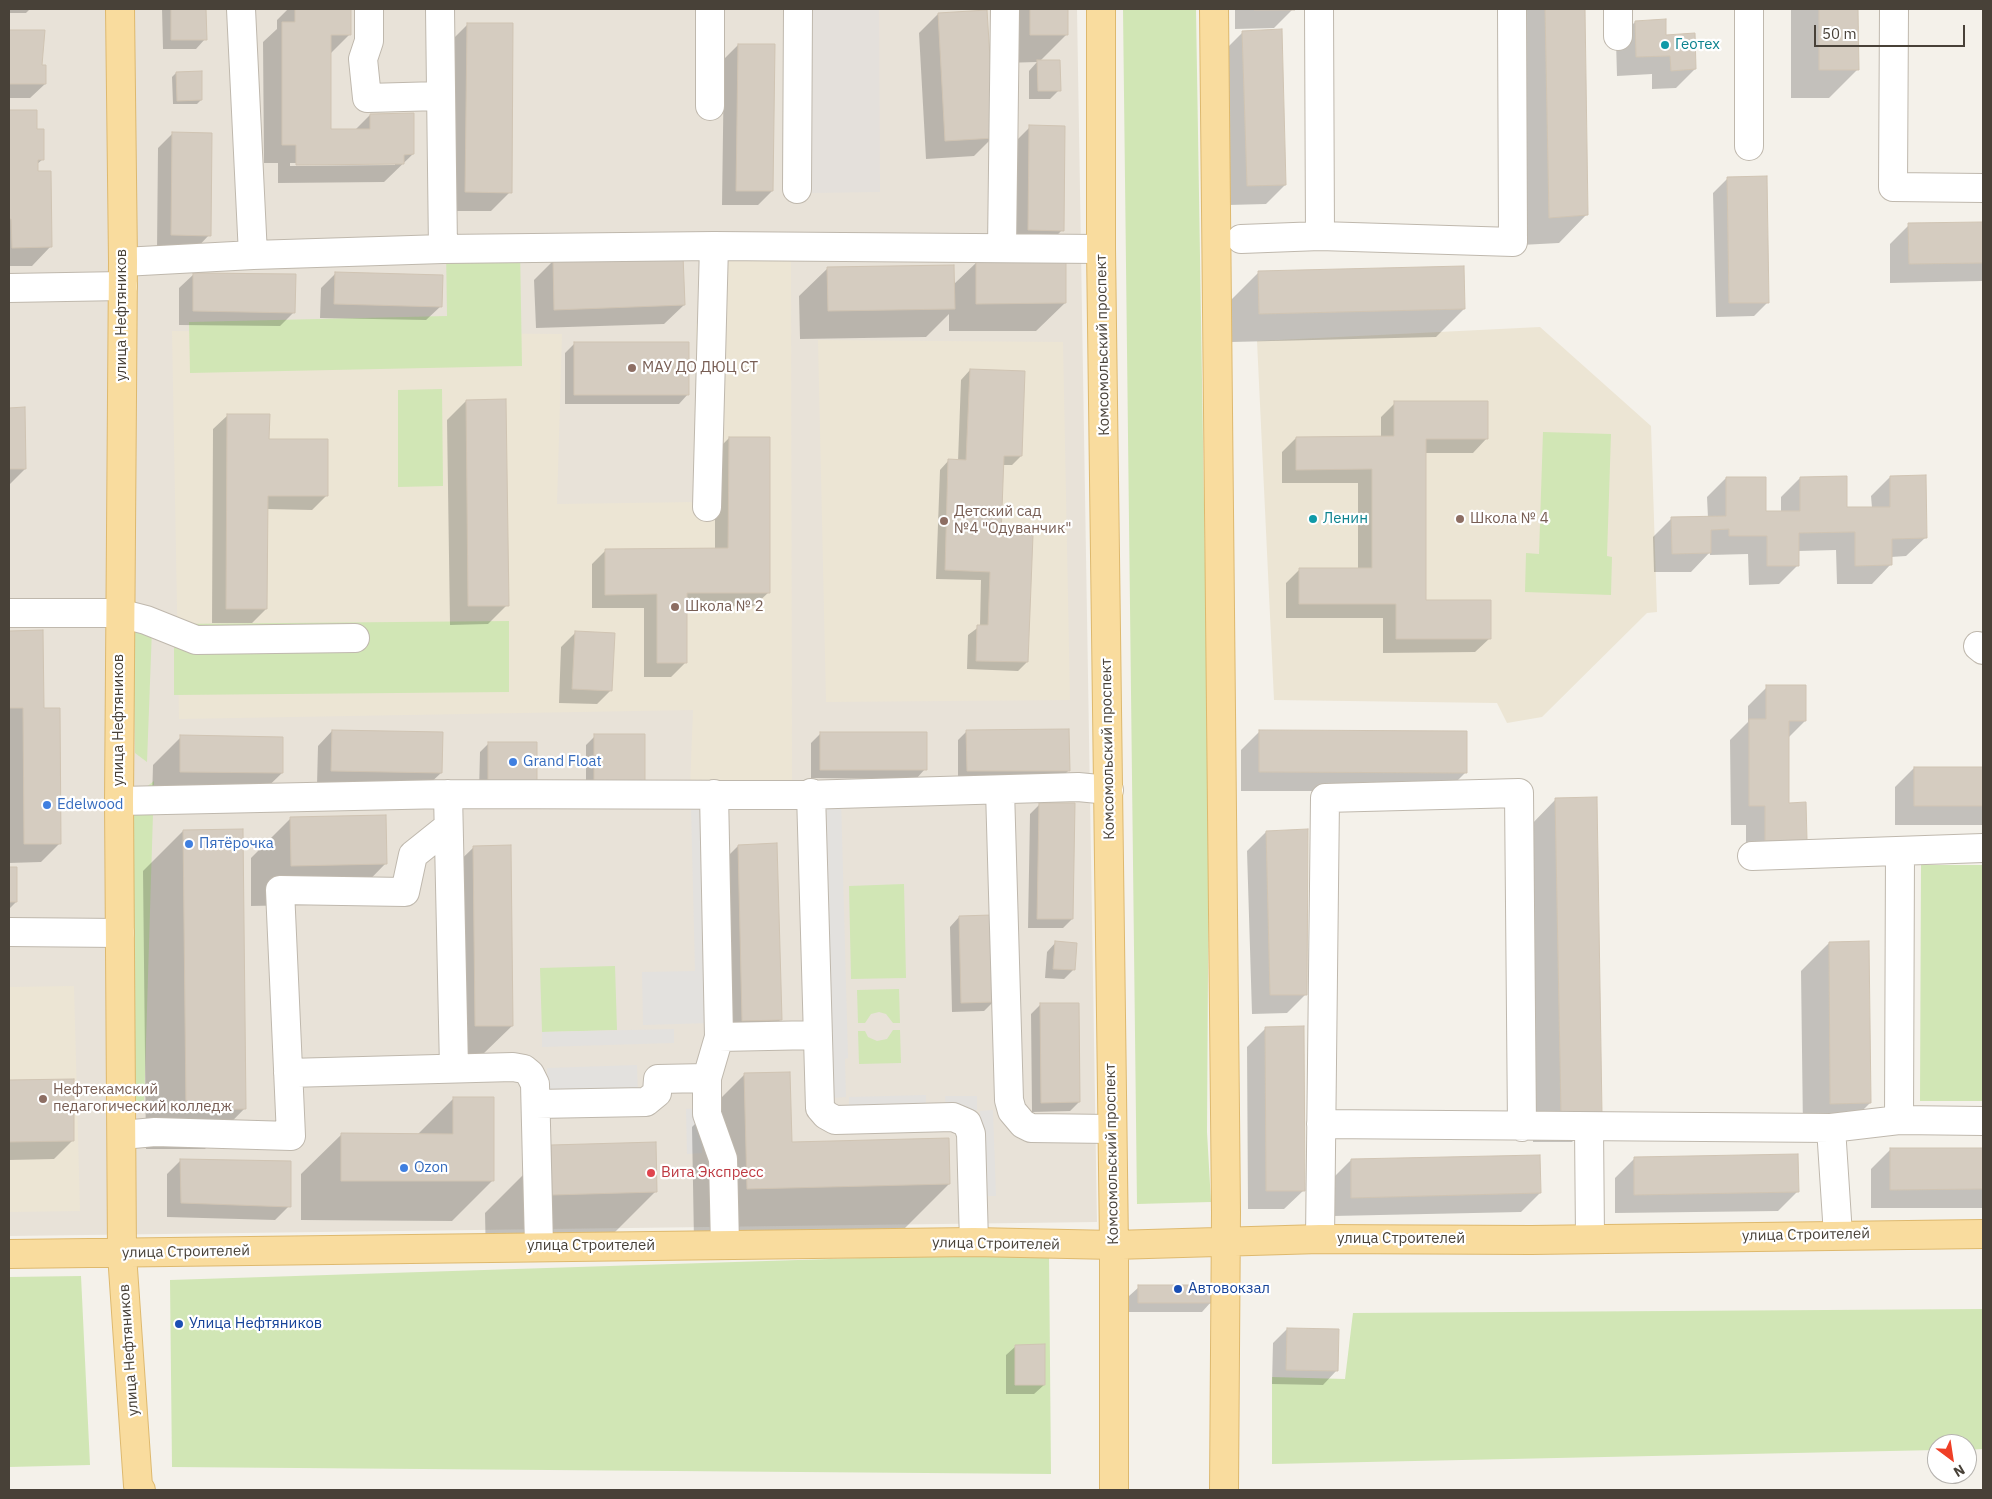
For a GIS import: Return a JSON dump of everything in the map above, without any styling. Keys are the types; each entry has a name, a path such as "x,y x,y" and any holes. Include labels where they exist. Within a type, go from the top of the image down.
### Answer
{"main road":[{"name":"улица Нефтяников","path":"120,9 123,274 119,613 122,1254 138,1486 142,1490"},
{"name":"Комсомольский проспект","path":"1101,9 1101,249 1114,1245 1114,1490"},
{"path":"1214,9 1226,1242 1224,1490"},
{"name":"улица Строителей","path":"9,1254 122,1254 540,1246 974,1242 1114,1245 1320,1239 1983,1234"}],"lane":[{"path":"241,9 253,254"},
{"path":"368,9 369,41 363,59 367,98 440,96"},
{"path":"440,9 443,249"},
{"path":"710,9 710,106"},
{"path":"797,189 798,9"},
{"path":"1002,248 1005,9"},
{"path":"1320,9 1320,236"},
{"path":"1241,239 1320,236 1513,242 1512,9"},
{"path":"1618,9 1618,36"},
{"path":"1749,146 1750,9"},
{"path":"1894,9 1893,187 1983,188"},
{"path":"9,288 123,274 253,254 443,249 714,246 1101,249"},
{"path":"707,507 714,246"},
{"path":"9,613 119,613 146,620 196,640 355,638"},
{"path":"119,801 448,794 811,793 1078,787 1109,790"},
{"path":"1000,790 1009,1100 1012,1111 1016,1118 1030,1128 1111,1128"},
{"path":"811,793 819,1104 828,1117 835,1120 953,1117 967,1124 971,1134 974,1242"},
{"path":"1320,1239 1325,798 1519,793 1522,1126"},
{"path":"448,794 454,1068"},
{"path":"714,794 719,1037 707,1078 708,1120 723,1160 725,1245"},
{"path":"122,1135 155,1132 291,1136 280,890 405,892 413,855 448,827"},
{"path":"1752,856 1983,848"},
{"path":"1899,1120 1900,852"},
{"path":"9,932 120,933"},
{"path":"719,1037 817,1035"},
{"path":"288,1073 454,1068 513,1067 524,1069 530,1074 535,1084 540,1246"},
{"path":"536,1104 646,1102 657,1093 658,1079 707,1078"},
{"path":"1321,1124 1831,1128 1899,1120 1983,1121"},
{"path":"1589,1127 1590,1238"},
{"path":"1831,1128 1838,1235"}],"shaded area":[{"path":"9,9 1077,9 1097,1222 9,1236"},
{"path":"811,9 879,9 880,192 812,193"},
{"path":"791,257 792,782 690,786 693,710 179,719 172,331 562,334 557,504 698,502 696,324 719,325 721,267 729,259"},
{"name":"Школа № 4","path":"1540,327 1651,426 1657,612 1647,613 1542,717 1507,723 1497,703 1274,700 1257,341"},
{"name":"Детский сад №4 \"Одуванчик\"","path":"818,340 1063,342 1070,700 826,702"},
{"path":"841,798 848,1058 845,1059 846,1097 832,1098 824,799"},
{"path":"706,806 711,1023 643,1025 642,972 695,971 691,807"},
{"name":"Нефтекамский педагогический колледж","path":"74,986 80,1211 9,1212 9,987"},
{"path":"674,1029 674,1043 542,1047 542,1032"},
{"path":"637,1065 638,1096 547,1099 547,1068"},
{"path":"926,1095 926,1110 849,1112 849,1097"},
{"path":"945,1096 977,1096 977,1110 946,1111"},
{"path":"701,1108 702,1153 687,1154 686,1109"},
{"path":"993,1110 996,1196 982,1196 980,1111"}],"green space":[{"path":"1123,9 1196,9 1209,813 1207,1132 1211,1202 1137,1204"},
{"path":"520,247 522,366 190,373 189,322 447,316 446,249"},
{"path":"442,389 443,486 398,487 398,390"},
{"path":"1543,432 1611,434 1607,556 1612,557 1611,595 1525,592 1526,553 1539,554"},
{"path":"509,621 509,692 174,695 174,624"},
{"path":"133,629 152,629 147,762 135,753"},
{"path":"154,781 144,1107 127,1107 127,802"},
{"path":"1921,865 1983,865 1983,1101 1920,1101"},
{"path":"904,884 906,978 851,979 849,886"},
{"path":"615,966 617,1030 542,1032 540,968"},
{"path":"899,989 900,1023 893,1023 886,1014 879,1012 871,1014 865,1023 858,1023 857,990"},
{"path":"893,1030 900,1030 901,1063 859,1064 858,1031 865,1031 868,1037 877,1041 887,1039"},
{"path":"1049,1252 1051,1474 172,1467 170,1280"},
{"path":"81,1276 90,1465 9,1467 9,1277"},
{"path":"1983,1309 1983,1449 1977,1449 1977,1434 1927,1434 1927,1450 1272,1464 1272,1377 1345,1379 1353,1313"}],"building":[{"path":"171,9 206,9 207,40 171,40"},
{"path":"295,9 351,9 351,35 331,35 331,129 370,129 370,114 414,113 414,154 404,155 404,164 296,165 296,145 282,145 282,22 295,22"},
{"path":"1030,9 1068,9 1068,35 1030,35"},
{"path":"1295,9 1295,10 1254,10"},
{"path":"1545,9 1585,9 1588,215 1549,218"},
{"path":"1819,9 1858,9 1859,70 1819,70"},
{"path":"987,10 995,138 945,141 938,13"},
{"name":"Геотех","path":"1666,19 1666,35 1695,33 1696,69 1671,71 1670,56 1636,57 1635,21"},
{"path":"467,23 513,23 512,193 465,192"},
{"path":"1282,29 1286,185 1247,186 1242,31"},
{"path":"9,30 45,30 42,65 46,65 46,84 9,84"},
{"path":"738,44 775,44 773,191 736,191"},
{"path":"1037,60 1060,60 1061,91 1038,91"},
{"path":"202,71 202,100 177,101 176,72"},
{"path":"9,110 37,110 37,129 44,129 44,160 38,160 38,171 51,171 52,247 12,248 11,219 9,219"},
{"path":"1029,125 1065,126 1064,231 1028,230"},
{"path":"172,132 212,133 211,236 171,235"},
{"path":"1767,176 1769,303 1729,303 1727,177"},
{"path":"1983,222 1983,263 1909,264 1908,223"},
{"path":"683,255 685,305 554,310 553,260"},
{"path":"1066,260 1066,303 976,304 976,261"},
{"path":"954,265 955,309 828,311 827,267"},
{"path":"1464,266 1465,309 1259,314 1258,271"},
{"path":"335,272 443,275 442,307 334,304"},
{"path":"193,273 296,274 295,313 193,311"},
{"name":"МАУ ДО ДЮЦ СТ","path":"574,342 689,342 689,395 574,395"},
{"path":"970,369 1025,371 1022,456 1004,456 1001,535 1033,535 1028,662 976,661 977,625 988,625 990,572 945,570 948,459 966,460"},
{"path":"506,399 509,606 468,606 466,400"},
{"path":"1394,401 1488,401 1488,439 1426,439 1426,600 1491,600 1491,639 1396,639 1396,604 1299,604 1299,568 1372,568 1372,469 1296,470 1296,437 1394,436"},
{"path":"25,407 26,469 9,469 9,408"},
{"path":"227,414 270,414 269,439 328,439 328,496 268,496 267,609 226,609"},
{"path":"729,437 770,437 770,593 687,593 687,663 657,663 657,594 605,595 605,549 728,548"},
{"path":"1926,475 1927,538 1892,539 1892,565 1855,566 1855,532 1799,533 1799,566 1767,566 1767,536 1729,536 1729,529 1711,530 1711,553 1672,554 1671,517 1726,516 1726,477 1766,477 1766,511 1800,511 1800,477 1847,476 1847,507 1890,507 1890,476"},
{"path":"43,630 44,708 60,708 61,844 24,844 23,708 9,708 9,631"},
{"path":"575,631 615,633 612,691 572,689"},
{"path":"1766,685 1806,685 1806,721 1789,721 1789,803 1806,802 1807,840 1765,841 1765,806 1749,806 1749,719 1766,719"},
{"path":"1069,729 1070,771 967,771 966,730"},
{"path":"332,730 443,732 442,773 331,771"},
{"path":"1259,730 1467,731 1467,773 1259,772"},
{"path":"820,732 927,732 927,770 820,770"},
{"path":"594,734 645,734 645,782 594,782"},
{"path":"180,735 283,737 283,773 180,772"},
{"path":"488,742 537,742 537,781 488,781"},
{"path":"1914,767 1983,767 1983,806 1914,806"},
{"path":"1597,797 1602,1114 1561,1115 1555,798"},
{"path":"1039,803 1075,803 1073,919 1037,919"},
{"path":"386,815 387,864 291,866 290,817"},
{"path":"243,829 246,1109 186,1110 183,830"},
{"path":"1308,829 1307,995 1270,995 1266,831"},
{"path":"777,843 782,1020 742,1021 738,845"},
{"path":"511,845 513,1026 475,1026 473,846"},
{"path":"9,867 17,867 17,902 9,902"},
{"path":"992,915 995,1002 961,1003 959,916"},
{"path":"1055,941 1077,943 1075,970 1053,969"},
{"path":"1869,941 1871,1103 1830,1104 1829,942"},
{"path":"1040,1003 1079,1003 1080,1102 1041,1103"},
{"path":"1304,1026 1305,1191 1266,1191 1265,1027"},
{"path":"790,1072 792,1142 949,1138 950,1184 747,1189 744,1073"},
{"path":"74,1079 74,1141 9,1142 9,1080"},
{"path":"453,1097 494,1097 494,1181 341,1181 341,1133 453,1134"},
{"path":"656,1142 657,1192 552,1195 551,1145"},
{"path":"1890,1148 1983,1148 1983,1189 1890,1190"},
{"path":"1798,1154 1799,1192 1634,1195 1634,1157"},
{"path":"1540,1155 1541,1193 1351,1198 1351,1159"},
{"path":"180,1159 291,1161 291,1207 181,1203"},
{"path":"1138,1285 1212,1285 1212,1303 1138,1303"},
{"path":"1287,1328 1339,1329 1338,1371 1286,1370"},
{"path":"1045,1344 1045,1385 1015,1385 1015,1345"}],"place":[{"name":"Геотех","path":"1665,45"},
{"name":"МАУ ДО ДЮЦ СТ","path":"632,368"},
{"name":"Ленин","path":"1313,519"},
{"name":"Школа № 4","path":"1460,519"},
{"name":"Детский сад №4 \"Одуванчик\"","path":"944,521"},
{"name":"Школа № 2","path":"675,607"},
{"name":"Grand Float","path":"513,762"},
{"name":"Edelwood","path":"47,805"},
{"name":"Пятёрочка","path":"189,844"},
{"name":"Нефтекамский педагогический колледж","path":"43,1099"},
{"name":"Ozon","path":"404,1168"},
{"name":"Вита Экспресс","path":"651,1173"},
{"name":"Автовокзал","path":"1178,1289"},
{"name":"Улица Нефтяников","path":"179,1324"}]}
